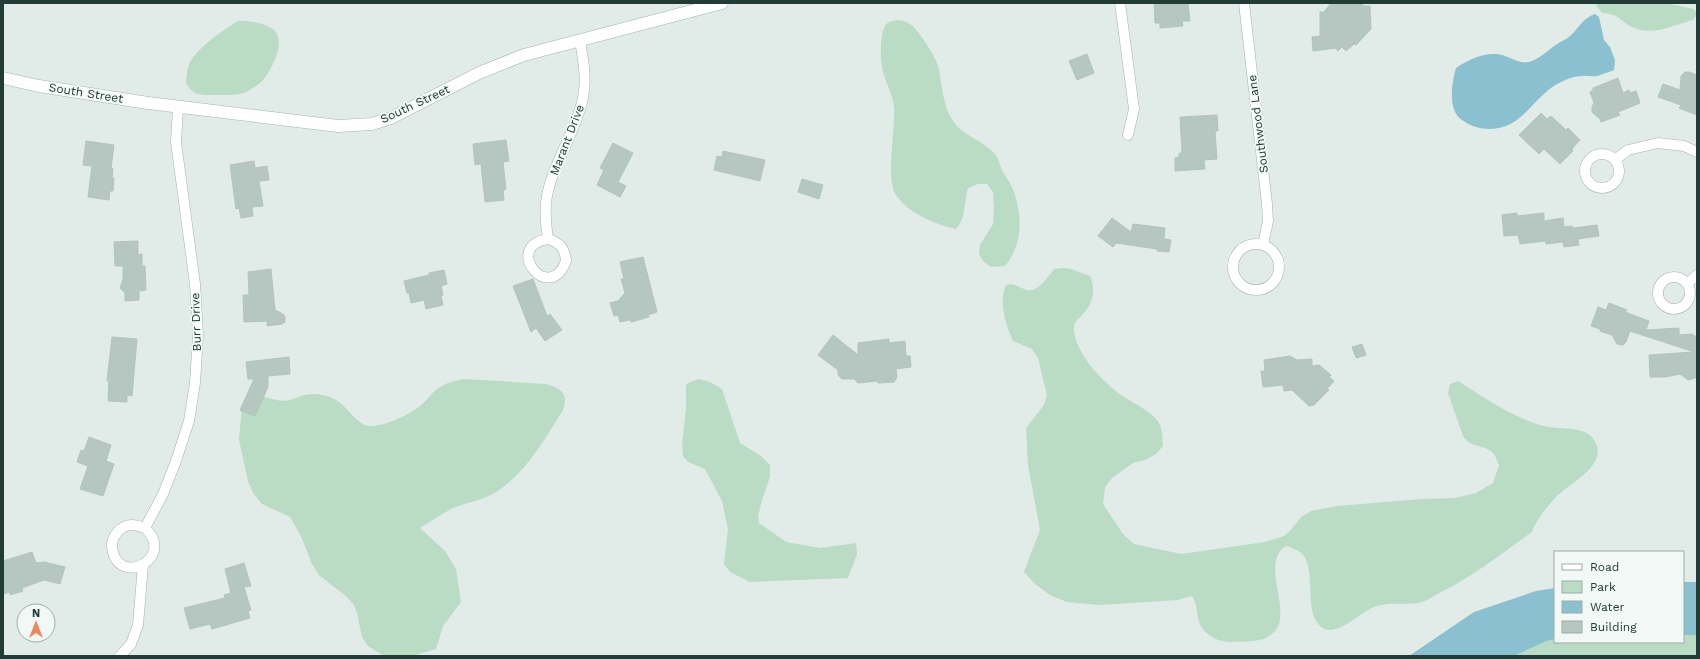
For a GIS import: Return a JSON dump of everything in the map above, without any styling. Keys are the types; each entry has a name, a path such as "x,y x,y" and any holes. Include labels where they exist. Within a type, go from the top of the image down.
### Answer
{"street":[{"name":"South Street","path":"3,78 14,82 178,107 338,126 372,124 391,118 479,73 524,55 722,3"},
{"path":"1120,3 1134,109 1128,135"},
{"name":"Southwood Lane","path":"1244,3 1268,204 1268,221 1263,245"},
{"name":"Marant Drive","path":"548,239 546,208 549,188 580,113 584,96 585,77 580,40"},
{"name":"Burr Drive","path":"145,528 163,494 189,421 196,376 198,334 195,284 176,142 178,107"},
{"path":"1615,160 1628,150 1658,143 1684,146 1697,152"},
{"path":"1252,244 1263,245 1272,250 1279,262 1278,277 1268,288 1254,291 1241,286 1234,276 1233,262 1239,250 1252,244"},
{"path":"1688,283 1697,275"},
{"path":"120,656 131,644 138,625 143,565 153,553 154,542 150,533 145,528 132,524 119,530 112,541 113,555 119,563 130,568 143,565"}],"green space":[{"path":"1598,3 1665,3 1694,9 1697,14 1693,20 1663,29 1648,31 1632,27 1612,15 1602,13 1596,5"},
{"path":"898,20 907,22 915,29 934,57 939,69 945,103 953,121 967,134 996,155 1003,172 1011,185 1018,206 1020,227 1016,247 1005,266 991,267 983,261 979,254 980,245 993,224 993,192 987,184 978,184 968,188 962,220 956,229 931,221 915,213 901,202 896,195 891,177 894,107 885,79 881,50 883,31 886,24"},
{"path":"238,21 259,23 271,28 276,33 279,39 279,46 271,69 260,83 244,93 201,95 195,93 186,83 190,62 206,44"},
{"path":"1064,268 1090,276 1093,286 1091,302 1086,311 1074,325 1076,340 1080,349 1090,365 1104,380 1124,397 1154,416 1161,429 1163,446 1156,454 1145,460 1133,463 1112,478 1105,487 1103,504 1123,534 1134,544 1181,554 1265,542 1284,536 1301,517 1311,511 1337,506 1422,499 1455,498 1476,493 1493,483 1499,465 1494,454 1490,450 1470,443 1463,436 1448,393 1450,384 1458,381 1510,413 1521,418 1544,426 1575,429 1588,434 1597,446 1598,454 1591,468 1558,495 1551,503 1540,517 1532,532 1476,572 1425,601 1410,604 1380,605 1367,610 1344,626 1336,629 1328,630 1321,627 1315,619 1311,604 1310,578 1307,562 1301,553 1286,546 1278,554 1275,564 1280,602 1278,625 1272,634 1263,639 1227,642 1218,640 1211,636 1202,628 1198,620 1196,603 1192,596 1178,600 1100,605 1067,602 1050,595 1035,584 1024,572 1040,530 1028,465 1026,428 1044,405 1047,395 1038,358 1032,349 1013,341 1006,321 1003,306 1006,285 1009,284 1024,289 1033,290 1045,281 1054,269"},
{"path":"463,379 546,384 562,392 565,404 563,410 542,444 526,465 507,484 491,495 451,509 420,528 445,551 456,569 461,602 443,626 436,649 412,656 384,656 368,646 362,637 354,605 347,597 319,575 312,564 301,536 290,517 262,504 253,493 248,481 239,440 242,405 256,397 285,401 292,400 300,396 319,394 336,400 356,419 365,425 375,426 396,420 423,404 439,388"},
{"path":"699,379 710,382 722,389 740,443 761,456 770,465 770,477 758,516 759,523 786,542 820,548 856,543 857,554 848,578 750,582 730,572 724,564 728,529 722,501 705,469 688,462 683,456 682,444 686,409 686,385"},
{"path":"1684,627 1697,627 1697,656 1504,656 1554,633 1554,643 1684,643"}],"water":[{"path":"1595,14 1599,17 1604,40 1610,47 1615,60 1614,70 1597,76 1577,77 1561,82 1543,95 1520,118 1502,128 1479,128 1465,122 1457,115 1452,103 1452,88 1456,68 1479,56 1492,54 1499,54 1521,62 1532,61 1539,58 1568,37 1584,21"},
{"path":"1684,582 1697,582 1697,635 1684,635"},
{"path":"1554,588 1554,639 1546,641 1514,656 1409,656 1474,612 1536,591"}],"building":[{"path":"1154,3 1188,3 1190,21 1182,21 1183,26 1160,28 1160,23 1155,23"},
{"path":"1331,3 1362,3 1363,6 1370,6 1371,29 1356,45 1354,44 1346,51 1342,47 1338,51 1336,48 1313,51 1312,37 1320,36 1320,12 1324,12"},
{"path":"1087,54 1094,73 1077,80 1069,61"},
{"path":"1685,72 1697,75 1697,115 1679,108 1681,105 1658,97 1663,84 1680,90 1681,76"},
{"path":"1618,78 1623,93 1629,90 1630,93 1636,91 1640,103 1618,112 1620,115 1601,122 1600,119 1592,112 1594,103 1590,92 1593,88"},
{"path":"1541,113 1547,119 1551,116 1566,130 1568,128 1580,140 1572,149 1573,151 1560,164 1544,149 1539,154 1519,135"},
{"path":"1217,115 1218,131 1215,131 1217,159 1204,160 1205,169 1175,171 1175,158 1179,157 1179,153 1182,153 1180,117"},
{"path":"506,140 509,161 503,162 506,189 503,191 504,200 485,202 481,164 475,165 473,144"},
{"path":"86,141 114,145 111,168 113,169 112,178 114,178 113,191 110,191 109,200 88,197 92,166 83,165"},
{"path":"613,143 633,153 618,182 626,186 620,197 597,185 604,170 600,168"},
{"path":"723,151 765,160 760,181 714,170 717,156 722,157"},
{"path":"254,161 255,168 267,166 269,180 259,181 263,206 252,207 253,216 241,218 239,208 236,209 230,165"},
{"path":"802,179 823,185 819,199 798,192"},
{"path":"1517,213 1517,216 1544,213 1544,221 1563,218 1564,227 1572,226 1573,228 1597,225 1599,236 1578,239 1579,245 1564,247 1563,242 1546,244 1545,241 1520,244 1518,235 1504,236 1502,215"},
{"path":"1112,218 1131,232 1133,224 1165,228 1164,239 1171,240 1169,252 1116,243 1113,247 1098,236"},
{"path":"138,241 138,255 142,254 142,266 145,266 146,290 139,291 139,300 125,301 125,293 120,288 123,279 123,266 115,266 114,242"},
{"path":"643,257 657,312 648,315 649,317 631,322 630,320 620,322 618,315 614,316 610,303 618,301 625,293 621,279 624,279 620,262"},
{"path":"271,269 275,310 283,314 285,317 285,322 282,324 267,326 267,321 244,322 243,295 249,295 248,272"},
{"path":"444,270 447,284 441,286 443,305 426,309 424,300 411,303 404,281"},
{"path":"533,279 547,316 550,314 562,330 545,341 536,328 531,332 513,286"},
{"path":"1609,303 1627,310 1625,312 1649,321 1646,330 1679,328 1679,335 1693,334 1693,336 1697,336 1697,375 1695,378 1688,380 1680,374 1666,377 1650,377 1649,355 1694,352 1630,331 1626,342 1623,345 1617,344 1612,335 1591,326 1598,307 1606,310"},
{"path":"833,335 858,355 858,343 889,339 889,343 905,341 906,356 910,356 911,367 896,369 897,377 894,382 878,383 878,381 858,383 854,379 842,379 838,375 838,370 818,355"},
{"path":"112,337 137,339 132,396 127,395 127,402 108,401 109,381 107,381"},
{"path":"1362,344 1366,355 1356,358 1352,347"},
{"path":"1290,356 1297,360 1312,359 1312,366 1319,365 1331,375 1329,377 1334,381 1327,389 1329,390 1314,405 1309,406 1292,390 1284,391 1283,385 1263,387 1261,371 1265,371 1264,360"},
{"path":"289,357 290,374 268,376 268,387 255,416 240,410 254,379 248,379 246,362"},
{"path":"89,437 111,445 106,461 114,464 103,496 80,489 88,466 77,462 81,450 84,451"},
{"path":"32,552 36,563 44,562 65,567 60,584 44,580 22,588 23,591 10,595 10,592 3,594 3,561"},
{"path":"244,563 251,586 244,587 251,610 248,611 250,618 212,629 210,624 190,629 184,608 225,598 224,595 231,593 225,569"}]}
